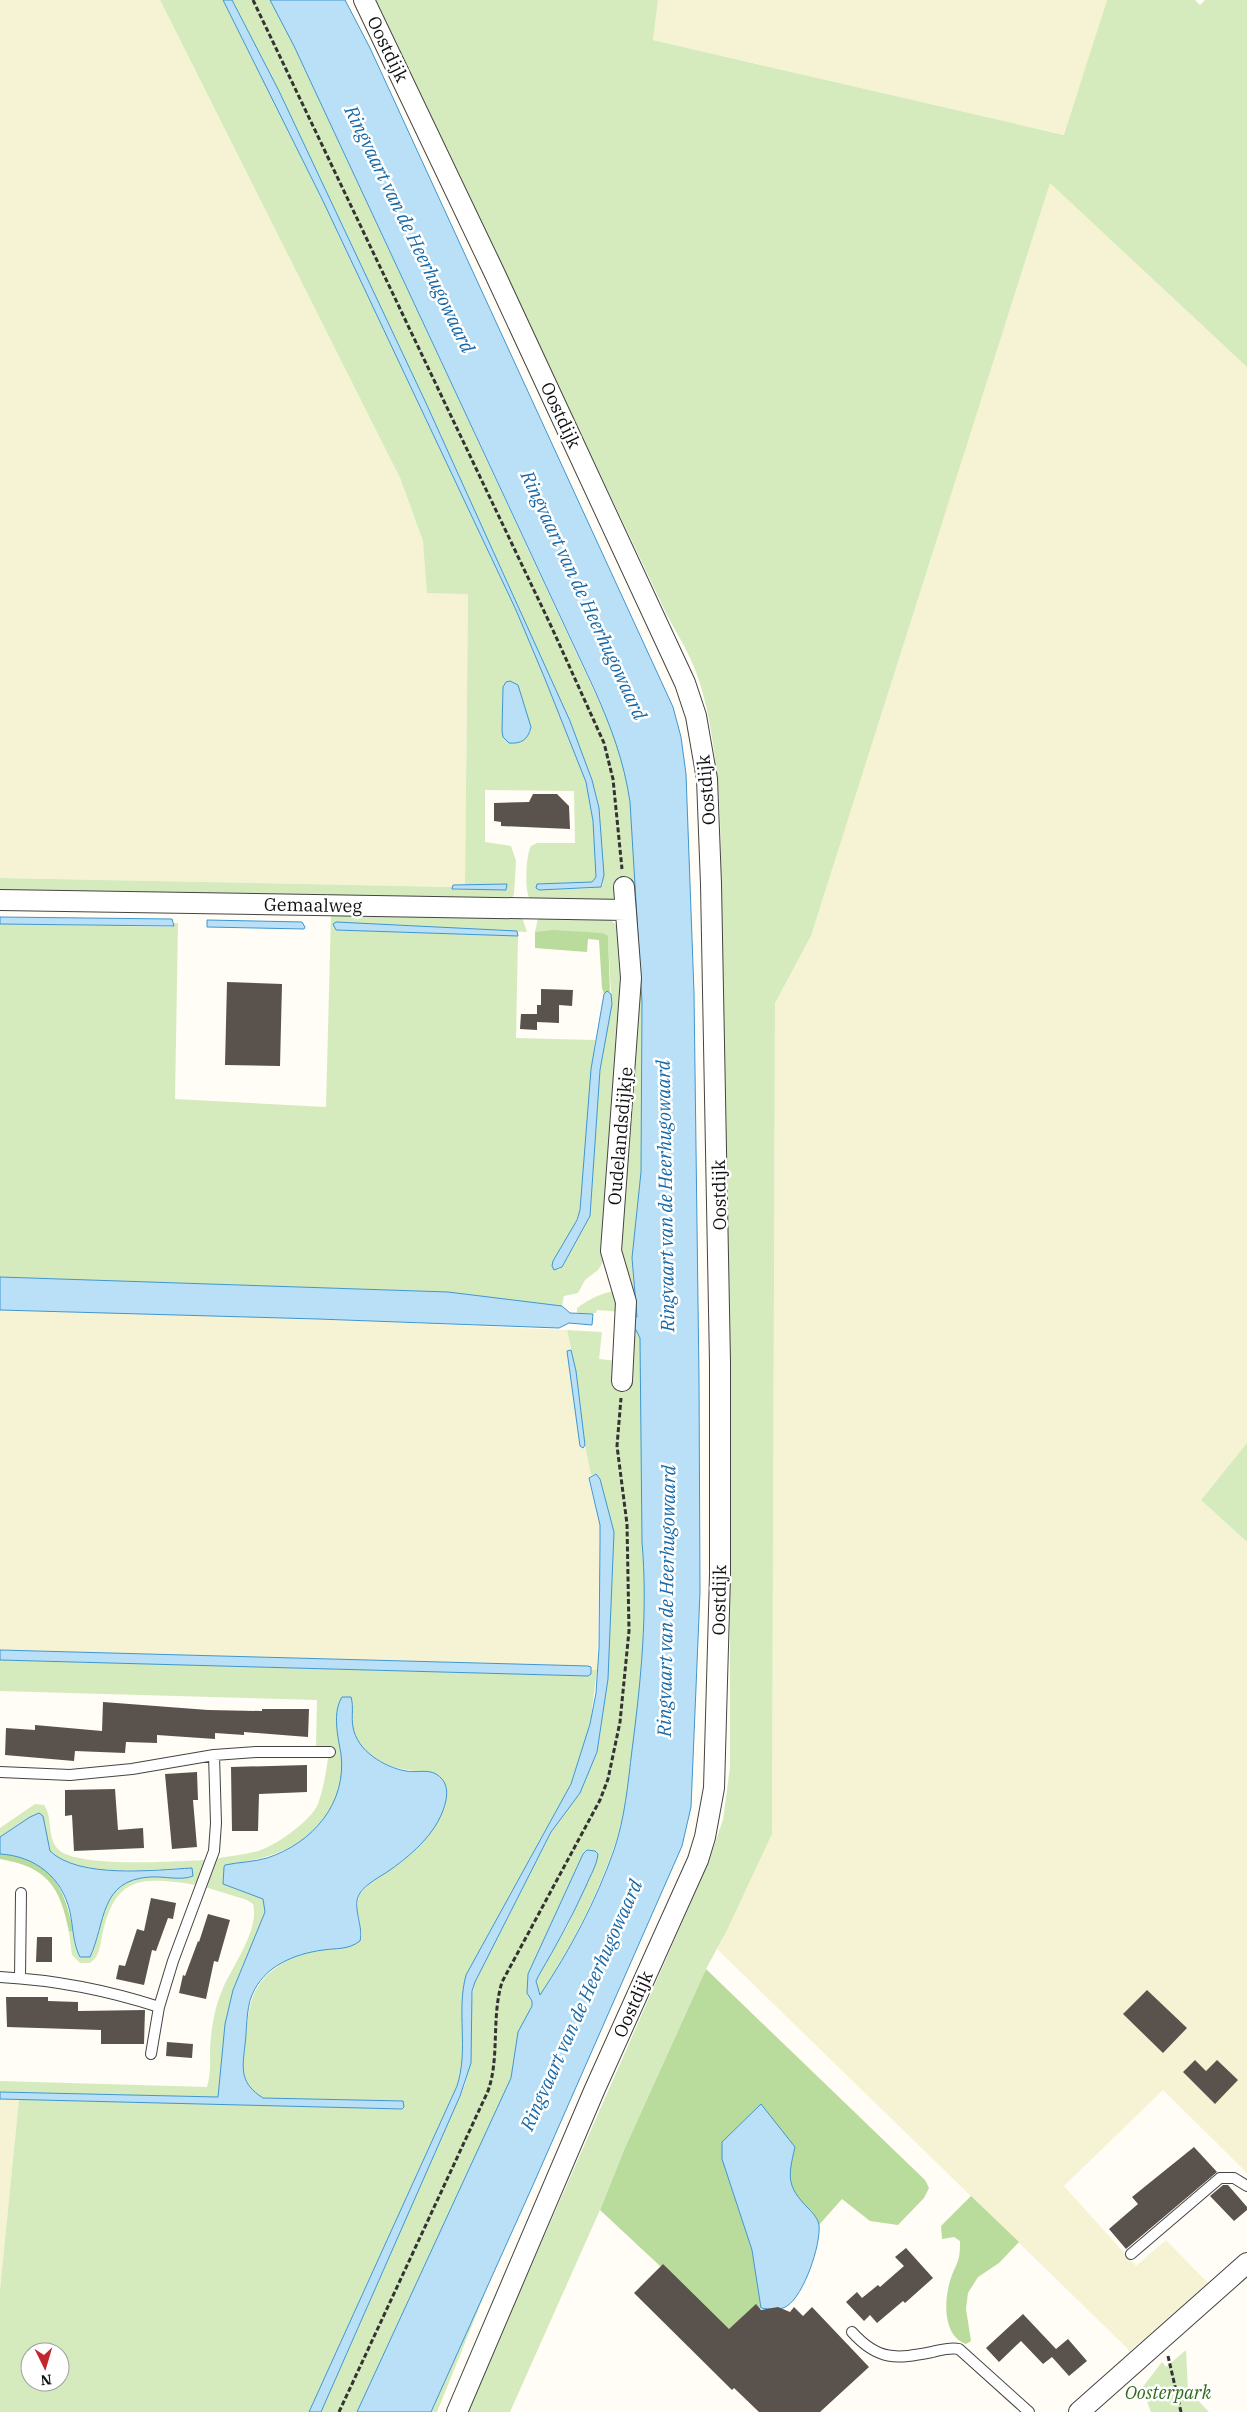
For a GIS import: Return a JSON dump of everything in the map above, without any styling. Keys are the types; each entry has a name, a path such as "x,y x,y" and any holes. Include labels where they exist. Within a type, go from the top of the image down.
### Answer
{"street":[{"name":"Oostdijk","path":"364,0 494,272 686,683 696,716 707,778 720,1241 720,1575 715,1768 711,1811 698,1860 594,2091 457,2412"},
{"name":"Oudelandsdijkje","path":"622,1382 626,1302 623,1287 610,1251 629,1031 631,978 624,887"},
{"name":"Gemaalweg","path":"0,900 626,910"},
{"path":"1079,2412 1247,2263"}],"lane":[{"path":"0,1772 46,1775 97,1773 214,1756 256,1752 330,1752"},
{"path":"151,2054 159,2007 173,1961 214,1851 216,1823 214,1756"},
{"path":"20,1978 22,1893"},
{"path":"0,1977 67,1983 104,1991 159,2007"},
{"path":"1131,2254 1220,2178 1234,2178 1247,2186"},
{"path":"852,2332 864,2346 881,2355 898,2358 952,2348 959,2349 1029,2412"}],"path":[{"path":"253,0 548,619 604,743 614,779 624,887"},
{"path":"339,2412 488,2091 493,2064 498,1996 502,1982 600,1800 608,1778 620,1722 630,1631 627,1524 617,1446 622,1382"},
{"path":"1165,2336 1181,2412"}],"shaded area":[{"path":"0,0 160,0 400,478 423,541 426,565 468,594 465,885 453,885 452,887 0,878"},
{"path":"658,0 1107,0 1065,135 653,40"},
{"path":"1050,182 1247,367 1247,1443 1201,1500 1247,1542 1247,2173 1163,2090 1064,2186 1136,2266 1166,2240 1208,2283 1130,2351 717,1949 772,1834 775,1003 811,936"},
{"path":"0,1310 318,1319 567,1330 571,1350 567,1351 583,1448 585,1446 591,1475 589,1482 600,1525 597,1670 591,1670 588,1666 0,1650"},
{"path":"0,2099 19,2099 0,2290"}],"green space":[{"path":"160,0 223,0 323,201 516,610 557,702 576,750 590,796 595,836 596,877 592,882 538,884 539,890 594,888 603,885 599,808 592,780 570,721 426,403 279,91 232,0 270,0 294,46 614,734 625,769 630,802 642,1002 641,1172 632,1258 637,1317 633,1317 620,1269 632,1051 616,895 609,903 537,904 528,895 526,881 531,846 537,843 575,843 574,791 485,790 485,842 511,846 516,861 514,894 511,900 0,896 0,878 452,887 454,890 507,889 507,884 465,885 468,594 427,593 423,541 400,478","holes":["506,682 523,706 528,719 529,734 518,743 502,697"]},
{"path":"375,0 658,0 653,40 1064,135 1107,0 1195,0 1200,5 1205,0 1247,0 1247,367 1050,183 811,936 775,1003 772,1834 727,1930 706,1969 624,2150 600,2210 510,2412 467,2412 707,1866 723,1820 730,1767 730,1370 720,815 712,736 704,696 691,660 666,613"},
{"path":"331,913 521,914 527,932 334,924 336,930 518,936 516,1038 595,1040 580,1210 558,1270 562,1267 590,1216 600,1070 611,994 608,937 603,933 535,932 539,914 610,919 620,929 625,949 605,1259 598,1270 585,1280 578,1293 564,1296 562,1306 448,1292 0,1277 0,924 172,927 174,923 178,923 175,1099 326,1107"},
{"path":"553,930 603,933 608,936 610,992 604,994 602,988 599,940 588,939 587,952 535,948 535,932"},
{"path":"617,1291 622,1312 597,1310 596,1313 577,1313 577,1308 591,1299 601,1294"},
{"path":"632,1329 636,1330 640,1338 642,1542 645,1595 641,1675 632,1754 625,1802 617,1838 590,1906 561,1961 540,1995 536,1981 568,1925 597,1861 583,1854 528,1974 527,1993 532,2001 532,2006 518,2032 511,2078 357,2412 321,2412 465,2084 470,2058 471,2007 475,1982 551,1832 580,1793 597,1752 608,1679 614,1532 600,1479 596,1474 591,1475 585,1446 576,1371 567,1330 602,1332 599,1359 617,1361"},
{"path":"1247,1443 1247,1542 1201,1500"},
{"path":"0,1660 588,1676 591,1674 591,1670 597,1670 590,1724 571,1784 466,1975 462,2003 462,2058 457,2086 309,2412 0,2412 0,2290 19,2099 402,2108 403,2101 263,2098 250,2087 246,2081 243,2069 249,2011 260,1983 285,1961 300,1953 344,1947 360,1941 362,1934 357,1908 359,1895 369,1884 403,1861 434,1773 397,1768 375,1758 366,1751 358,1741 353,1729 353,1705 339,1792 328,1815 304,1839 290,1847 259,1859 225,1865 223,1884 263,1899 265,1912 233,1990 225,2024 218,2097 0,2092 0,2081 207,2087 210,2073 211,2035 216,2006 249,1937 254,1915 253,1904 247,1900 205,1887 215,1859 265,1848 283,1838 314,1811 318,1804 324,1781 328,1755 316,1747 317,1700 0,1691"},
{"path":"35,1804 44,1805 47,1810 54,1843 57,1848 67,1855 83,1859 127,1862 206,1860 197,1885 178,1882 146,1881 134,1884 123,1891 115,1901 108,1916 97,1955 90,1963 80,1963 72,1955 69,1932 73,1931 80,1957 90,1957 106,1907 111,1896 119,1887 130,1881 145,1877 174,1876 193,1870 183,1868 120,1870 73,1864 50,1851 41,1814 0,1837 0,1828"},
{"path":"0,1854 17,1856 31,1861 43,1868 52,1877 65,1900 73,1931 69,1932 61,1902 49,1881 29,1867 0,1859"},
{"path":"706,1969 925,2180 929,2188 924,2198 898,2225 870,2221 842,2199 819,2225 792,2191 789,2161 784,2143 761,2104 722,2142 722,2159 752,2250 761,2308 734,2335 600,2210 624,2150"},
{"path":"971,2196 1019,2242 999,2263 978,2277 968,2293 966,2309 971,2341 966,2344 958,2339 948,2324 946,2304 949,2284 960,2251 960,2241 954,2237 942,2239 941,2226"},
{"path":"492,2276 437,2412 431,2412"},
{"name":"Oosterpark","path":"1186,2350 1188,2390 1209,2412 1151,2412 1142,2388 1162,2362 1166,2367"}],"water":[{"path":"223,0 232,0 279,91 426,403 570,721 592,780 599,808 604,875 601,887 539,890 536,888 537,884 592,882 596,877 593,821 586,782 516,610 323,201"},
{"name":"Ringvaart van de Heerhugowaard","path":"270,0 345,0 370,48 673,707 681,737 686,774 694,993 699,1379 700,1592 691,1807 682,1846 431,2412 357,2412 511,2078 518,2032 532,2006 532,2001 527,1993 528,1974 583,1854 587,1850 595,1851 598,1854 596,1862 569,1920 536,1981 540,1995 572,1943 599,1888 618,1838 629,1775 641,1672 644,1620 640,1338 636,1330 632,1329 619,1316 637,1317 632,1258 641,1172 642,1002 630,802 616,745 595,691 294,46"},
{"path":"510,681 518,685 531,727 526,738 520,742 513,743 509,743 503,737 502,731 503,687 506,682"},
{"path":"507,884 506,890 452,889 453,885"},
{"path":"0,917 172,919 174,926 0,924"},
{"path":"207,920 302,922 305,927 304,929 207,927"},
{"path":"336,922 517,931 518,936 336,930 333,924"},
{"path":"607,991 611,994 612,1004 600,1070 590,1216 562,1267 554,1270 552,1266 553,1261 577,1220 580,1210 591,1069 604,994"},
{"path":"0,1277 448,1292 562,1306 570,1313 593,1314 592,1325 569,1323 559,1328 0,1310"},
{"path":"571,1350 576,1371 585,1445 583,1448 580,1446 567,1351"},
{"path":"596,1474 600,1479 614,1532 608,1679 597,1752 580,1793 551,1832 475,1982 472,1991 471,2063 460,2096 321,2412 309,2412 457,2086 462,2058 462,2003 466,1975 571,1784 590,1724 596,1693 599,1648 600,1525 589,1478"},
{"path":"0,1650 588,1666 591,1667 591,1674 588,1676 0,1660"},
{"path":"342,1697 351,1697 353,1727 356,1736 366,1750 389,1766 436,1774 446,1785 446,1800 438,1821 425,1840 408,1856 370,1883 360,1893 357,1910 361,1935 360,1941 347,1947 312,1952 291,1958 272,1969 257,1985 250,2001 248,2013 243,2069 246,2081 250,2087 263,2098 403,2101 404,2107 402,2109 0,2099 0,2092 218,2097 225,2024 233,1990 265,1912 263,1899 223,1884 224,1867 225,1865 267,1858 284,1851 299,1842 324,1819 338,1789 341,1772 341,1754 336,1718"},
{"path":"39,1813 43,1816 50,1851 63,1860 79,1866 118,1871 192,1868 193,1876 183,1878 150,1877 133,1880 121,1886 107,1905 90,1957 80,1957 76,1946 70,1912 61,1888 54,1879 35,1864 25,1859 0,1854 0,1837"},
{"path":"761,2104 795,2147 790,2174 791,2181 796,2194 815,2216 819,2225 814,2257 805,2281 793,2300 784,2308 778,2309 761,2308 752,2250 722,2159 722,2142"}],"building":[{"path":"533,794 557,794 569,806 570,829 501,826 501,822 494,821 494,803 529,802"},
{"path":"227,982 282,984 280,1066 225,1065"},
{"path":"541,989 573,990 572,1006 559,1005 559,1023 537,1022 537,1030 520,1029 521,1014 537,1014 537,1005 541,1005"},
{"path":"103,1702 208,1710 262,1711 262,1709 309,1709 308,1737 244,1732 244,1735 215,1733 215,1739 157,1735 157,1743 126,1742 125,1753 75,1751 74,1761 5,1755 6,1728 35,1730 35,1725 102,1731"},
{"path":"307,1765 307,1792 259,1794 258,1831 232,1831 231,1767"},
{"path":"197,1772 198,1800 193,1800 197,1847 172,1849 165,1774"},
{"path":"115,1789 118,1830 143,1828 144,1848 74,1851 72,1815 65,1816 65,1790"},
{"path":"151,1898 176,1903 173,1919 168,1918 156,1951 152,1950 144,1985 116,1979 119,1965 125,1966 137,1929 144,1931"},
{"path":"208,1914 230,1920 218,1962 214,1961 206,1999 179,1993 183,1975 185,1976 199,1942"},
{"path":"37,1937 52,1937 52,1962 36,1962"},
{"path":"1147,1990 1187,2028 1163,2053 1123,2014"},
{"path":"6,1997 48,1997 48,2001 78,2002 78,2011 145,2010 144,2044 101,2044 101,2030 7,2027"},
{"path":"167,2042 193,2044 192,2058 166,2056"},
{"path":"1195,2060 1206,2071 1217,2060 1238,2080 1215,2104 1183,2072"},
{"path":"1194,2147 1217,2172 1126,2249 1109,2229 1138,2204 1132,2197"},
{"path":"1223,2185 1228,2185 1247,2207 1247,2210 1234,2221 1210,2196"},
{"path":"906,2248 933,2278 905,2303 903,2301 877,2323 870,2315 864,2321 846,2302 857,2292 862,2298 878,2285 880,2287 904,2266 895,2257"},
{"path":"663,2264 729,2329 756,2304 761,2310 778,2307 790,2312 794,2307 803,2316 812,2307 869,2367 820,2412 759,2412 734,2388 732,2390 634,2293"},
{"path":"1023,2314 1056,2349 1068,2339 1087,2361 1069,2376 1052,2357 1043,2364 1021,2341 999,2362 986,2348"}]}
